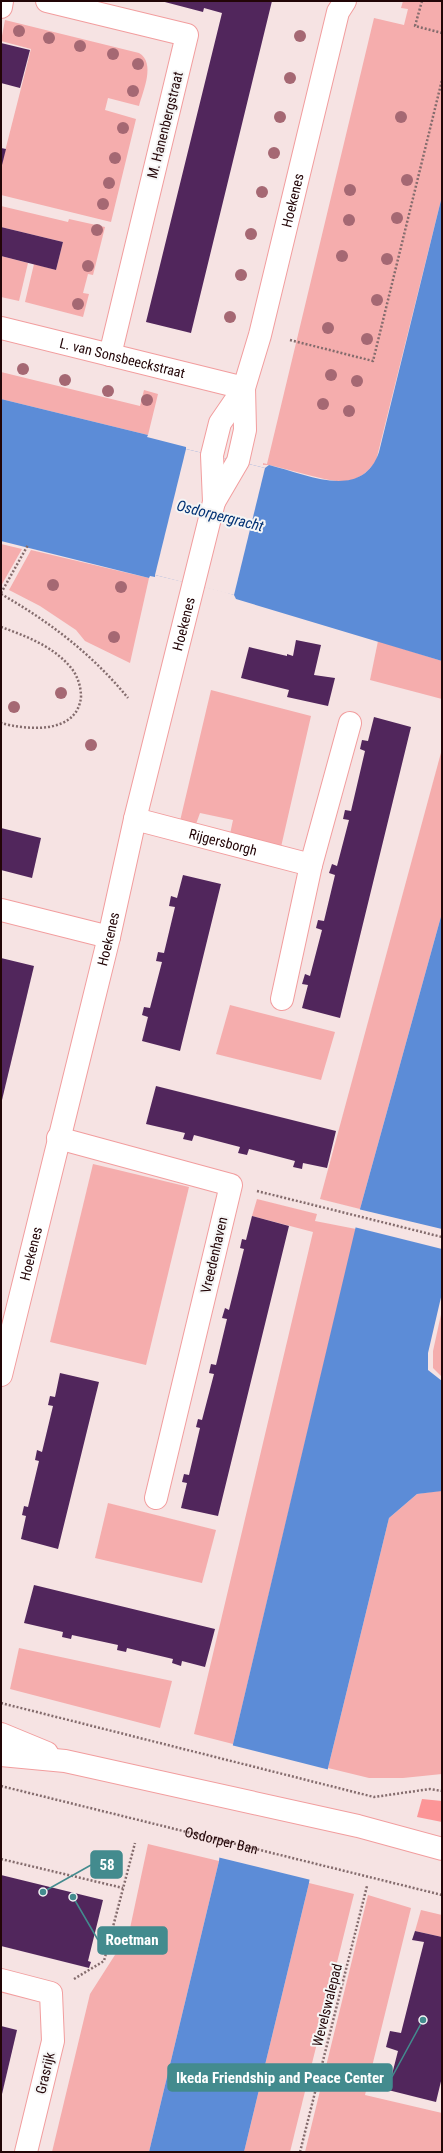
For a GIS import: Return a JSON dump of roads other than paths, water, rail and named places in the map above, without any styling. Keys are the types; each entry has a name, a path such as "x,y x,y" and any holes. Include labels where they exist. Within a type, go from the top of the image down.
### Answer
{"street":[{"path":"1,7 2,1"},
{"name":"M. Hanenbergstraat","path":"47,1 187,35 110,355"},
{"name":"Hoekenes","path":"1,1375 58,1138 109,937 135,820 214,502 212,455 220,423 244,388 260,335 340,5"},
{"name":"L. van Sonsbeeckstraat","path":"1,328 244,388"},
{"name":"Hoekenes","path":"214,502 238,461 245,430 244,388"},
{"path":"282,999 312,865 350,722"},
{"name":"Rijgersborgh","path":"135,820 312,865"},
{"path":"1,910 109,937"},
{"name":"Vreedenhaven","path":"58,1138 231,1185 156,1498"},
{"path":"1,1734 65,1761"},
{"path":"1,1755 65,1761 358,1826 442,1849"},
{"name":"Grasrijk","path":"1,1980 51,1993 52,2041 26,2152"}],"water":[{"name":"Osdorpergracht","path":"442,196 442,661 236,599 234,595 225,592 155,575 155,577 150,576 149,578 1,541 1,399 148,435 147,437 186,447 186,449 265,468 269,465 332,481 346,480 360,476 371,467 379,452"},
{"path":"442,913 442,1293 428,1353 428,1370 442,1381 442,1491 417,1494 389,1518 328,1768 309,1883 244,2152 149,2152 219,1861 233,1744 360,1209"}],"place":[{"name":"58","path":"43,1892"},
{"name":"Roetman","path":"73,1897"},
{"name":"Ikeda Friendship and Peace Center","path":"423,2020"}]}
